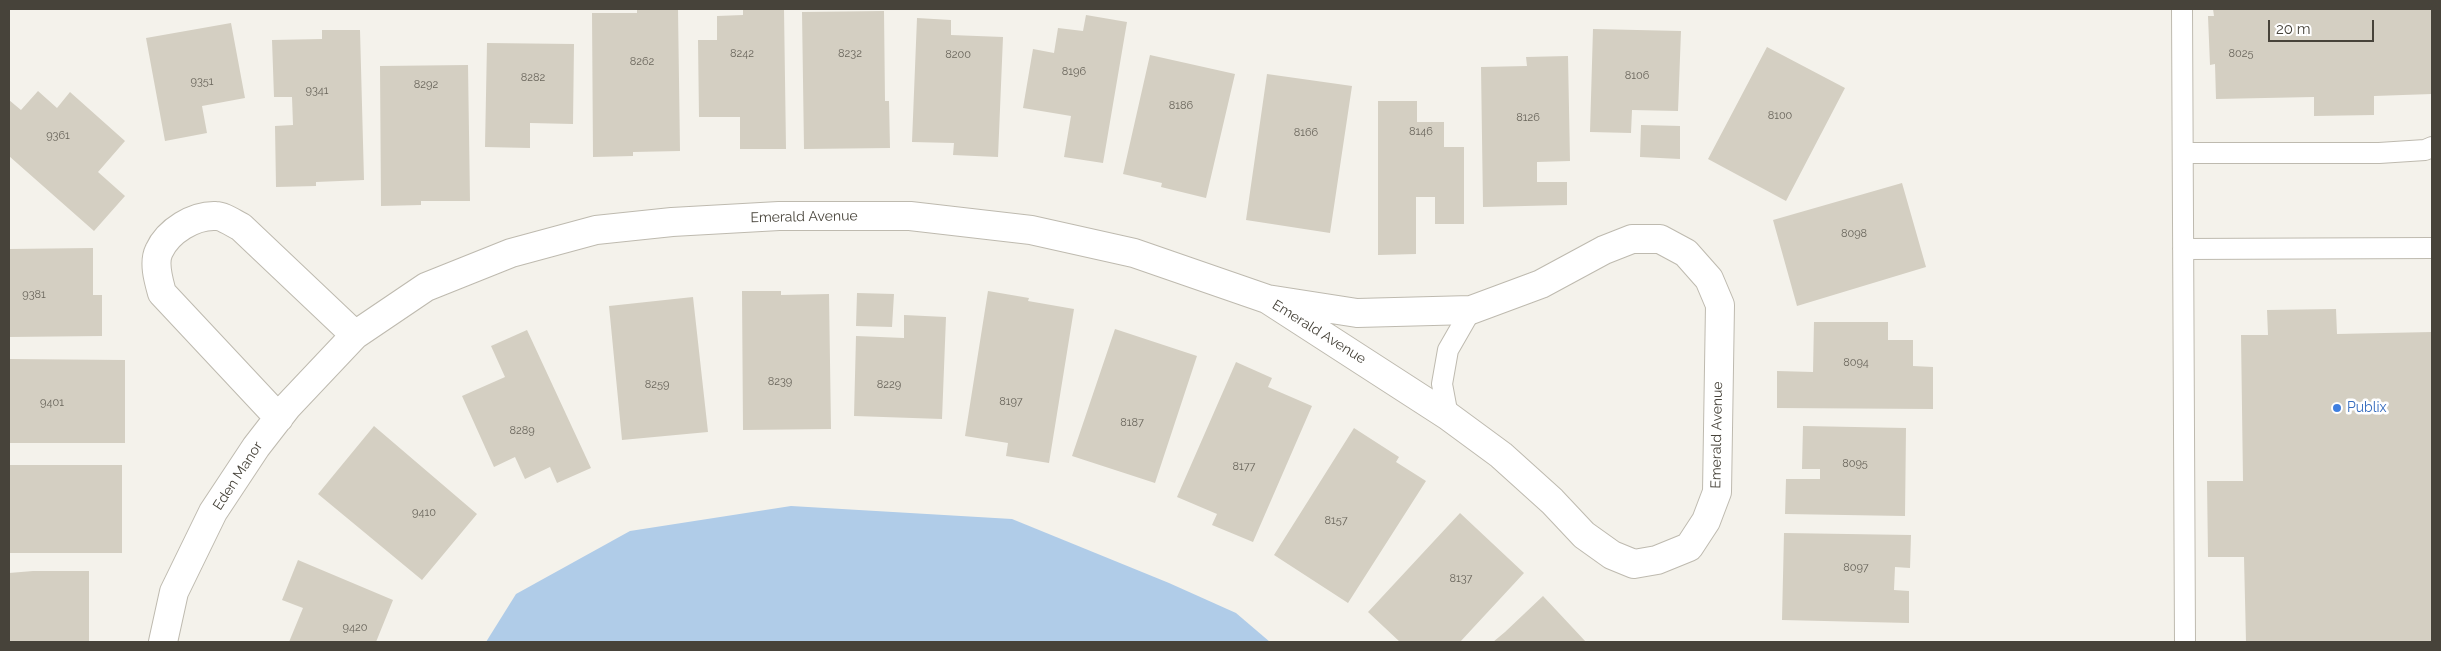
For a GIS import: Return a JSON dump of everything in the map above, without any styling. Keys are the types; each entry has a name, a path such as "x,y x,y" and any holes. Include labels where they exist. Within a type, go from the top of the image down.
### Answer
{"street":[{"path":"279,418 162,294 157,275 158,252 176,230 196,218 218,216 240,227 355,335"},
{"name":"Emerald Avenue","path":"355,335 426,287 511,253 596,230 672,222 779,216 910,216 1031,230 1134,253 1267,299 1357,313 1471,310 1541,284 1604,250 1632,239 1660,239 1686,253 1708,279 1720,305 1717,492 1706,521 1688,547 1657,560 1634,564 1612,555 1584,535 1552,501 1501,455 1448,416 1267,299"},
{"name":"Eden Manor","path":"163,642 174,592 214,512 256,447 279,418 355,335"}],"lane":[{"path":"2182,9 2186,642"},
{"path":"2182,153 2379,153 2425,150 2432,147"},
{"path":"2183,249 2432,248"},
{"path":"1448,416 1442,384 1448,350 1471,310"}],"water":[{"path":"791,506 1012,519 1169,583 1236,613 1270,642 486,642 516,594 630,531"}],"building":[{"path":"637,9 678,9 680,151 633,152 633,156 593,157 592,13 637,13"},
{"path":"743,9 784,9 786,149 740,149 740,117 699,117 698,40 717,40 717,16 743,15"},
{"path":"2213,9 2432,9 2432,94 2374,96 2374,115 2314,116 2314,97 2216,99 2215,64 2210,65 2208,16 2214,16"},
{"path":"884,11 885,101 889,101 890,148 804,149 802,12"},
{"path":"1086,15 1127,22 1103,163 1064,157 1071,116 1023,108 1033,49 1054,53 1058,28 1083,31"},
{"path":"917,18 951,20 951,35 1003,37 998,157 953,155 954,143 912,142"},
{"path":"231,23 245,98 202,106 207,133 165,141 146,38"},
{"path":"1593,29 1681,31 1678,111 1632,110 1631,133 1590,132"},
{"path":"322,30 360,30 364,180 316,182 316,186 276,187 275,126 293,125 292,97 274,97 272,40 322,39"},
{"path":"487,43 574,44 573,124 530,123 530,148 485,147"},
{"path":"1767,47 1845,88 1786,201 1708,159"},
{"path":"1150,55 1235,74 1206,198 1161,187 1162,183 1123,174"},
{"path":"1568,56 1570,161 1537,162 1537,182 1567,182 1567,205 1483,207 1481,67 1527,66 1526,57"},
{"path":"468,65 470,201 421,201 421,205 381,206 380,66"},
{"path":"1267,74 1352,86 1330,233 1246,220"},
{"path":"38,91 57,108 70,92 125,141 98,172 125,196 94,231 9,156 9,100 21,110"},
{"path":"1378,101 1417,101 1417,122 1444,122 1444,147 1464,147 1464,224 1435,224 1435,197 1416,197 1416,254 1378,255"},
{"path":"1641,125 1680,126 1680,159 1640,157"},
{"path":"1902,183 1926,267 1797,306 1773,220"},
{"path":"93,248 93,295 102,295 102,336 9,337 9,249"},
{"path":"742,291 781,291 781,295 829,294 831,429 743,430"},
{"path":"988,291 1029,298 1028,301 1074,309 1049,463 1006,456 1008,443 965,436"},
{"path":"857,293 894,294 892,327 856,326"},
{"path":"693,297 708,432 622,440 609,306"},
{"name":"Publix","path":"2336,309 2337,334 2432,332 2432,642 2246,642 2244,557 2208,557 2207,481 2243,481 2241,335 2268,335 2267,310"},
{"path":"904,315 946,317 942,419 854,416 856,336 904,338"},
{"path":"1814,322 1888,322 1888,340 1913,340 1913,366 1933,367 1933,409 1777,408 1777,371 1813,372"},
{"path":"1115,329 1197,356 1155,483 1072,456"},
{"path":"527,330 591,468 557,483 550,467 525,479 515,457 494,467 462,396 505,377 491,346"},
{"path":"9,359 125,360 125,443 9,443"},
{"path":"1236,362 1272,378 1268,387 1312,406 1253,542 1212,525 1217,514 1177,497"},
{"path":"374,426 477,514 422,580 318,494"},
{"path":"1803,426 1906,428 1905,516 1785,514 1786,479 1820,479 1820,469 1802,469"},
{"path":"1354,428 1399,457 1396,462 1426,481 1348,603 1274,555"},
{"path":"9,465 122,465 122,553 9,553"},
{"path":"1460,513 1524,573 1460,642 1400,642 1368,612"},
{"path":"1784,533 1911,535 1910,568 1895,567 1894,590 1909,591 1909,623 1782,620"},
{"path":"298,560 393,600 376,642 289,642 303,608 282,600"},
{"path":"89,571 89,642 9,642 9,573"},
{"path":"1543,596 1586,642 1493,642 1505,632"}],"place":[{"name":"Publix","path":"2337,408"}]}
